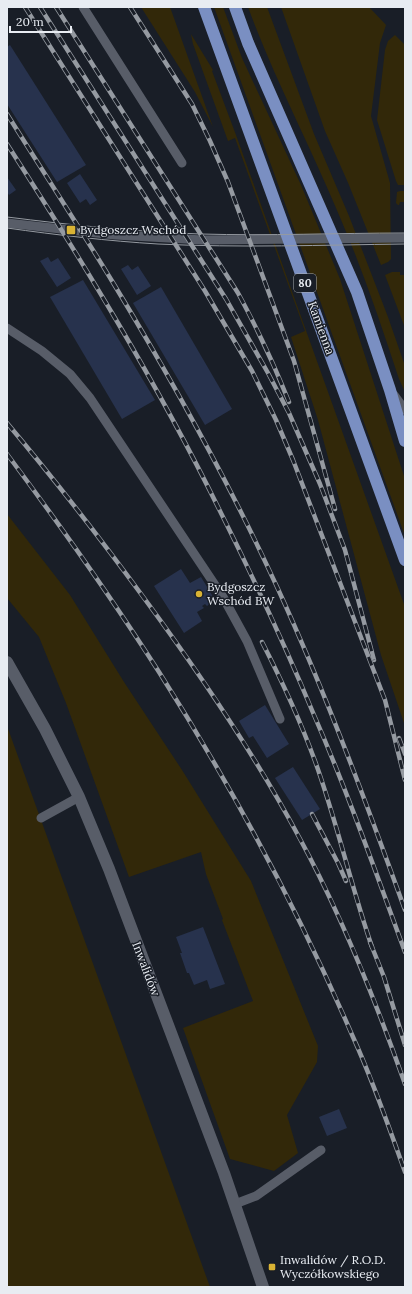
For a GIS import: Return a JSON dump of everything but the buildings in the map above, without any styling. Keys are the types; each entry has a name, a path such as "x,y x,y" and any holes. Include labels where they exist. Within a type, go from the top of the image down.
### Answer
{"main road":[{"name":"Kamienna","path":"204,7 405,560"},
{"path":"235,7 248,43 357,292 390,390 405,441"}],"street":[{"name":"Inwalidów","path":"7,662 45,729 79,798 109,869 234,1204 263,1287"}],"lane":[{"path":"83,7 182,163"},
{"path":"7,222 107,234 189,239 276,240 405,238"},
{"path":"7,328 42,351 70,374 90,398 223,597 247,640 280,719"},
{"path":"390,390 405,410"},
{"path":"41,818 79,798"},
{"path":"234,1204 256,1196 322,1150"}],"shaded area":[{"path":"141,7 170,7 213,127 195,92"},
{"path":"214,7 223,7 242,58 301,185 340,279 405,479 405,536"},
{"path":"248,7 267,7 314,134 349,216 388,317 405,366 405,392 399,379 356,255 328,189 269,60"},
{"path":"281,7 369,7 386,25 380,43 371,116 390,183 391,259 381,265 349,185 325,131"},
{"path":"191,34 213,70 212,71 405,607 405,726 381,655 318,420 291,337 305,331 235,138 228,141 193,44"},
{"path":"395,35 405,45 405,185 398,185 396,181 377,120 385,50 388,41"},
{"path":"405,191 405,202 400,202 398,205 396,203 397,192"},
{"path":"392,272 400,272 400,275 405,275 405,328 385,275"},
{"path":"7,514 70,595 251,881 318,1046 317,1062 287,1115 298,1153 274,1171 230,1159 183,1028 253,1001 222,920 223,919 206,874 201,852 129,877 66,703 39,637 7,598"},
{"path":"7,726 210,1287 7,1287"}],"tram line":[{"path":"7,217 104,228 201,234 252,235 405,233"},
{"path":"7,228 82,238 158,244 251,246 405,244"}],"railway":[{"path":"25,7 205,291 252,371 276,420 293,460 385,700 405,780"},
{"path":"40,7 226,299 289,413 320,484 345,550 374,660"},
{"path":"56,7 238,293 265,346 289,402"},
{"path":"130,7 192,104 228,182 294,361 335,509"},
{"path":"7,114 134,318 200,433 240,510 260,550 313,668 405,910"},
{"path":"7,144 91,278 145,369 232,535 280,637 326,744 405,952"},
{"path":"7,423 77,509 144,598 226,714 264,775 315,867 344,927 370,989 405,1084"},
{"path":"7,454 85,562 141,644 213,760 238,805 287,897 332,990 367,1070 405,1172"},
{"path":"262,642 277,671 315,761 372,947"},
{"path":"399,738 405,754"},
{"path":"312,814 346,881"},
{"path":"370,942 384,977 405,1045"}],"place":[{"name":"Bydgoszcz Wschód","path":"71,230"},
{"name":"Bydgoszcz Wschód BW","path":"199,594"},
{"name":"Inwalidów / R.O.D. Wyczółkowskiego","path":"272,1267"}]}
